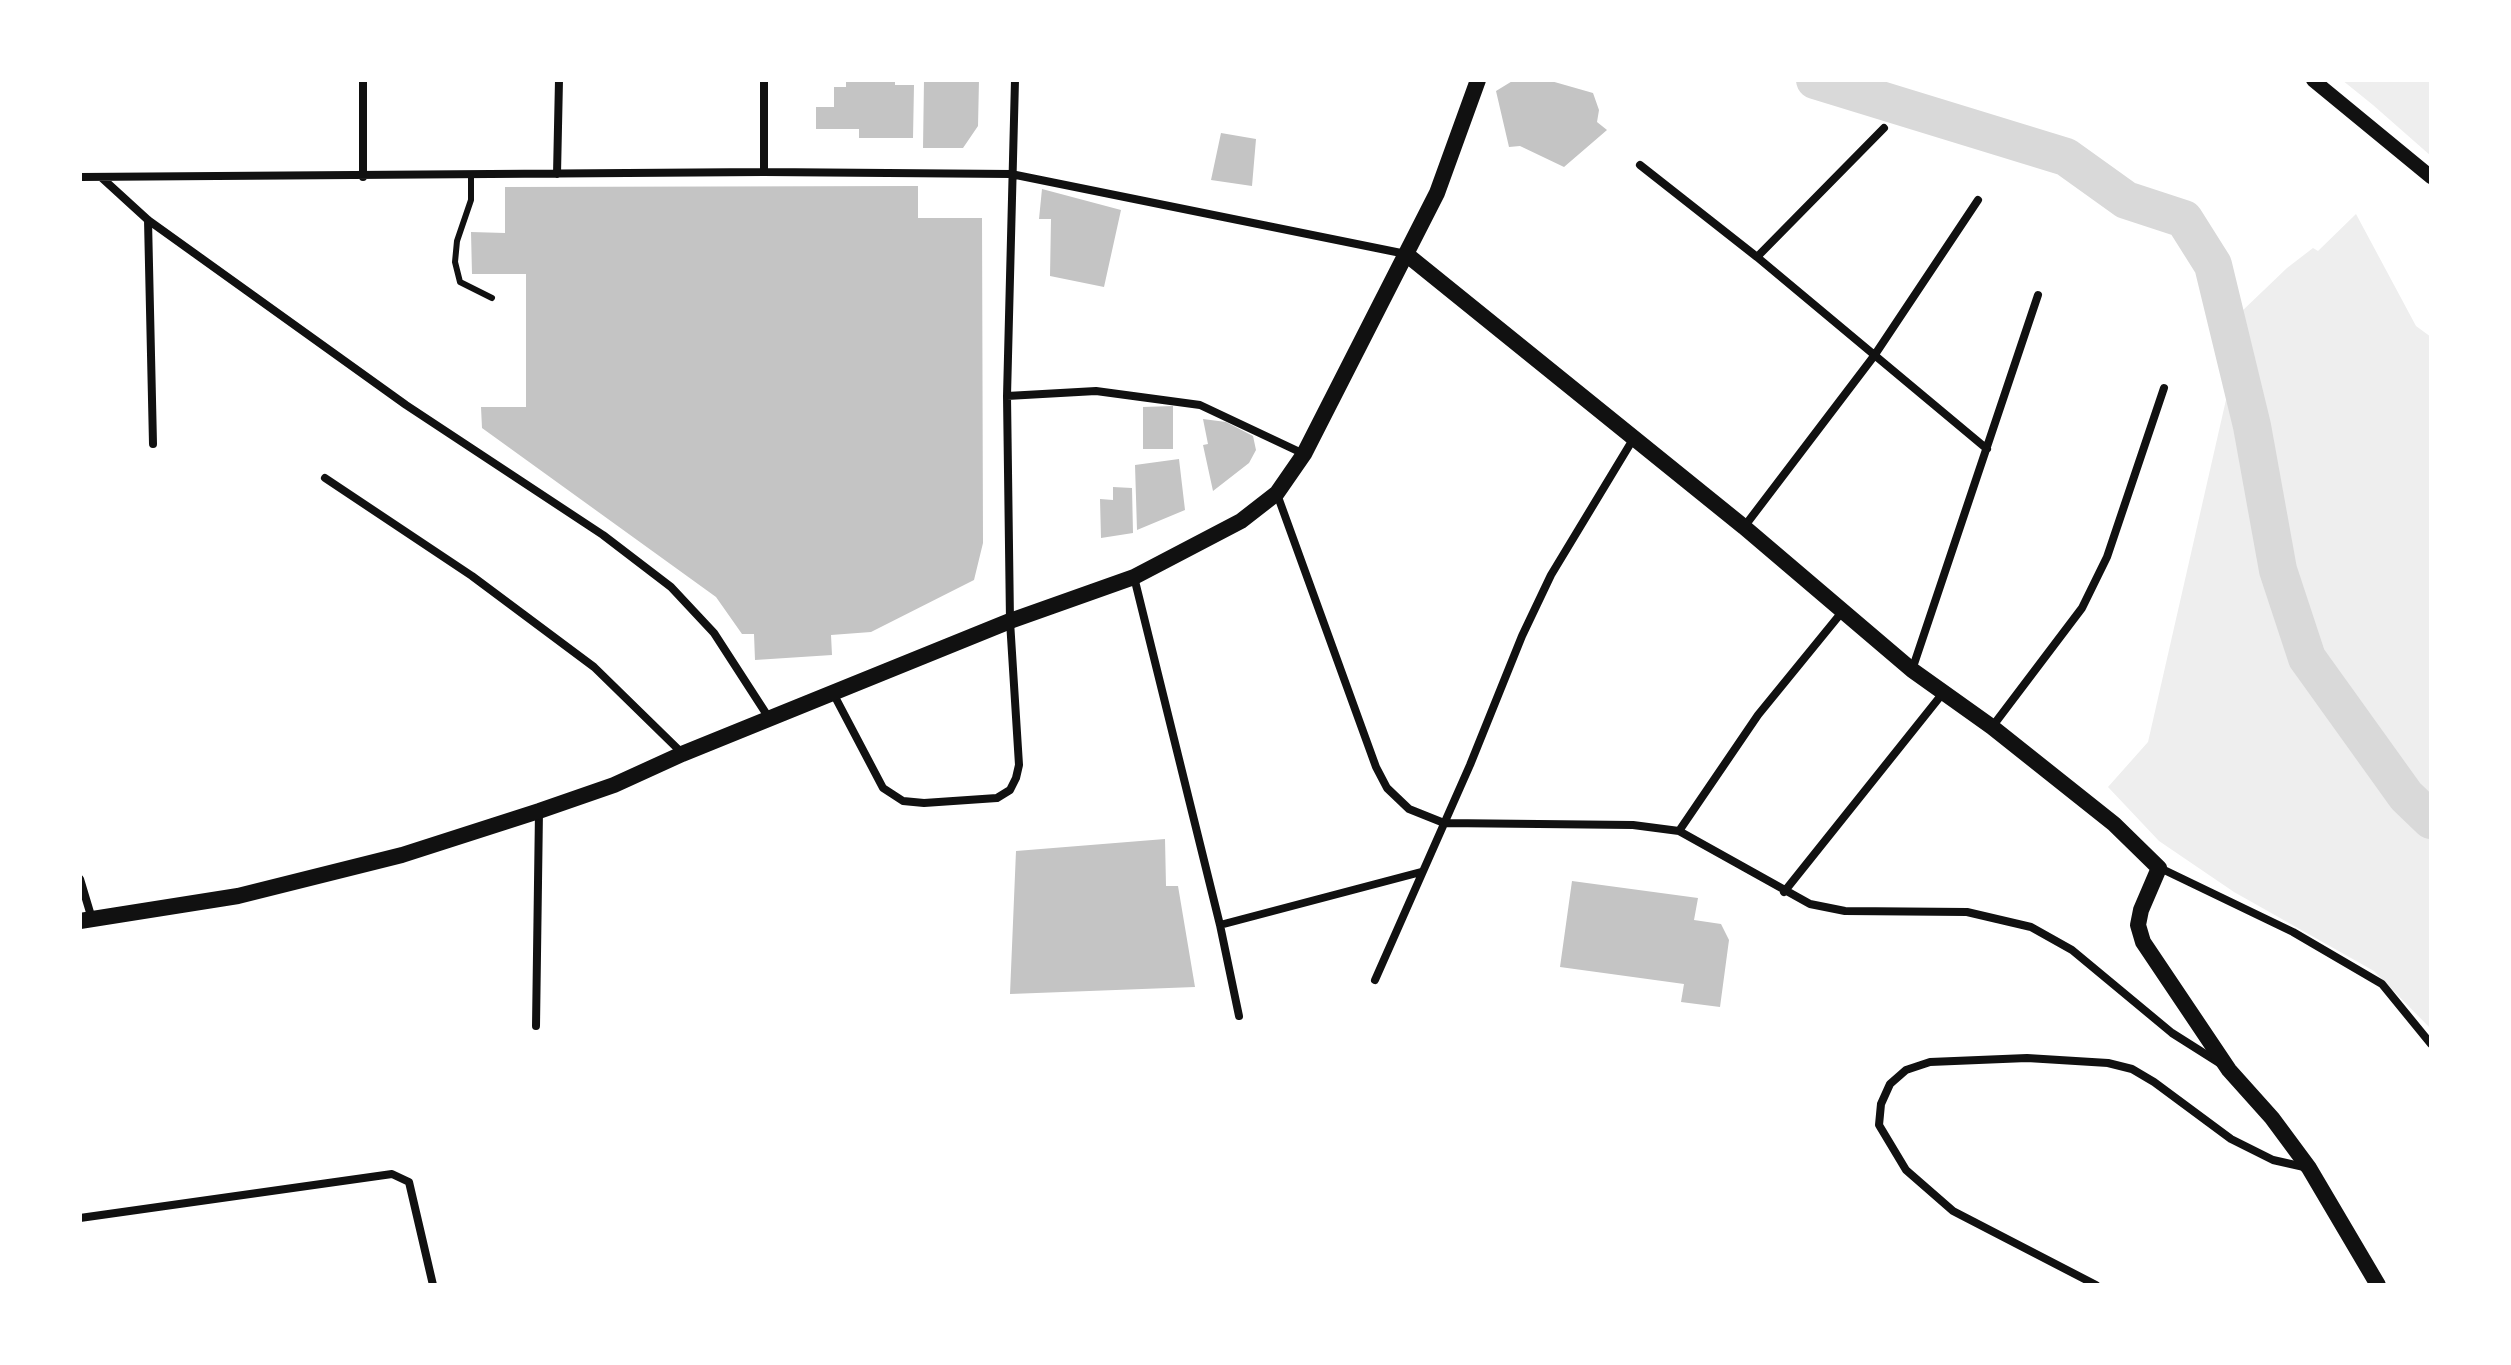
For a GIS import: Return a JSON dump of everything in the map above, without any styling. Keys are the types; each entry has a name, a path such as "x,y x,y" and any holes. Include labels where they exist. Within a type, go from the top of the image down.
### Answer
{"main road":[{"path":"86,920 238,896 402,855 539,811 614,785 682,754 1010,621 1134,577 1241,521 1277,493 1304,454 1437,193 1478,80"},
{"path":"1406,254 1632,441 1744,527 1912,670 1992,727 2114,824 2159,868 2141,910 2138,925 2143,942 2229,1070 2309,1168 2378,1285"}],"street":[{"path":"363,80 363,177"},
{"path":"557,174 559,80"},
{"path":"764,80 764,172"},
{"path":"833,693 883,788 892,796 924,803 997,798 1010,790 1019,765 1010,621 1007,396 1015,80"},
{"path":"2313,80 2431,177"},
{"path":"1757,257 1884,128"},
{"path":"1640,165 1757,257 1987,449"},
{"path":"80,177 764,172 1011,174 1406,254"},
{"path":"101,177 148,220 406,405 603,535 671,587 714,633 770,720"},
{"path":"1744,527 1874,356 1978,200"},
{"path":"148,220 153,444"},
{"path":"1912,670 2038,295"},
{"path":"1992,727 2082,608 2107,557 2164,388"},
{"path":"1007,396 1096,391 1200,405 1304,454"},
{"path":"1375,980 1551,575 1632,441"},
{"path":"325,478 472,576 594,667 682,754"},
{"path":"1277,493 1376,767 1387,788 1409,809 1444,823 1633,825 1679,831 1810,904 1845,911 1967,912 2031,927 2106,974 2172,1033 2229,1070"},
{"path":"1134,577 1220,925 1239,1016"},
{"path":"1679,831 1758,715 1842,612"},
{"path":"1784,892 1943,693"},
{"path":"536,1026 539,811"},
{"path":"2159,868 2293,932 2382,984 2431,1044"},
{"path":"1220,925 1421,872"},
{"path":"80,879 86,920"},
{"path":"2096,1285 1953,1211 1906,1170 1879,1125 1881,1104 1890,1084 1906,1070 1930,1062 2027,1058 2108,1063 2132,1069 2154,1082 2231,1139 2273,1160 2309,1168"},
{"path":"80,1218 392,1174 409,1182 433,1285"}],"lane":[{"path":"471,175 471,200 457,241 455,262 460,282 492,298"}],"shaded area":[{"path":"2342,80 2431,80 2431,156 2373,105"},
{"path":"2356,214 2416,326 2431,337 2431,1029 2374,971 2234,892 2159,841 2108,787 2148,742 2241,334 2241,312 2287,268 2313,248 2318,251"}],"building":[{"path":"846,80 895,80 895,85 914,85 913,138 859,138 859,129 816,129 816,107 834,107 834,87 846,87"},
{"path":"924,80 979,80 978,126 963,148 923,148"},
{"path":"1514,80 1551,81 1593,93 1599,110 1597,122 1607,130 1564,167 1520,146 1509,147 1496,91"},
{"path":"1221,133 1256,139 1252,186 1211,180"},
{"path":"918,186 918,218 982,218 983,543 974,580 871,632 831,635 832,655 755,660 754,634 742,634 716,597 482,428 481,407 526,407 526,274 472,274 471,232 505,233 505,187"},
{"path":"1042,189 1121,210 1104,287 1050,276 1051,219 1039,219"},
{"path":"1173,406 1173,449 1143,449 1143,407"},
{"path":"1203,419 1226,422 1253,436 1256,450 1249,463 1213,491 1203,445 1208,444"},
{"path":"1179,459 1185,510 1137,530 1135,465"},
{"path":"1113,487 1132,488 1133,533 1101,538 1100,499 1113,500"},
{"path":"1165,839 1166,886 1178,886 1195,987 1010,994 1016,851"},
{"path":"1572,881 1698,898 1694,920 1721,924 1729,940 1720,1007 1681,1002 1684,984 1560,967"}],"waterway":[{"path":"1815,80 2066,157 2126,200 2184,219 2213,265 2252,426 2278,570 2307,658 2406,796 2431,820"}]}
